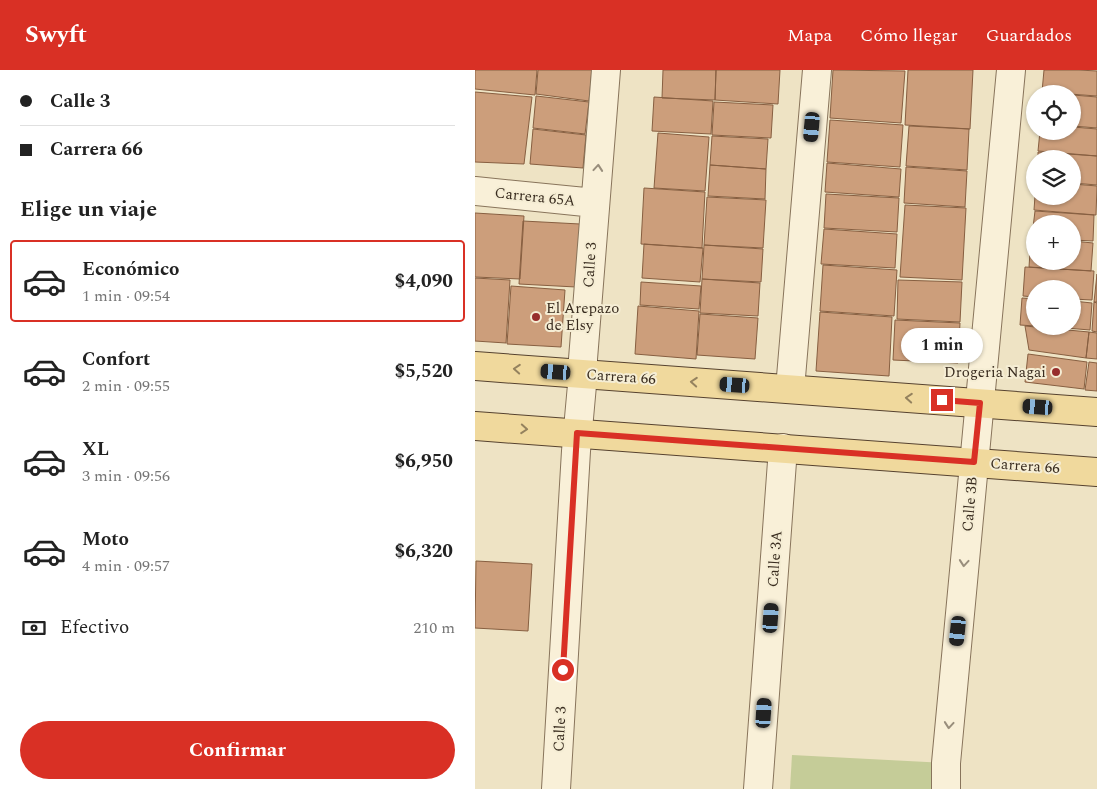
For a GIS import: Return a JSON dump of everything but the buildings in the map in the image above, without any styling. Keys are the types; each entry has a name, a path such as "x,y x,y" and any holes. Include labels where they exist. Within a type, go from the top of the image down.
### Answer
{"main road":[{"name":"Carrera 66","path":"475,366 1097,412"},
{"name":"Carrera 66","path":"475,426 1097,472"}],"street":[{"name":"Calle 3","path":"556,789 577,433 606,70"},
{"path":"790,389 817,70"},
{"name":"Calle 3B","path":"946,789 945,763 1011,70"},
{"name":"Carrera 65A","path":"475,191 595,203"},
{"name":"Calle 3A","path":"758,789 783,448"}],"green space":[{"path":"792,755 946,763 946,789 790,789"}],"place":[{"name":"El Arepazo de Elsy","path":"536,317"},
{"name":"Drogeria Nagai","path":"1056,372"}],"route":[{"path":"563,670 577,433 974,462 980,403 942,400"}]}
